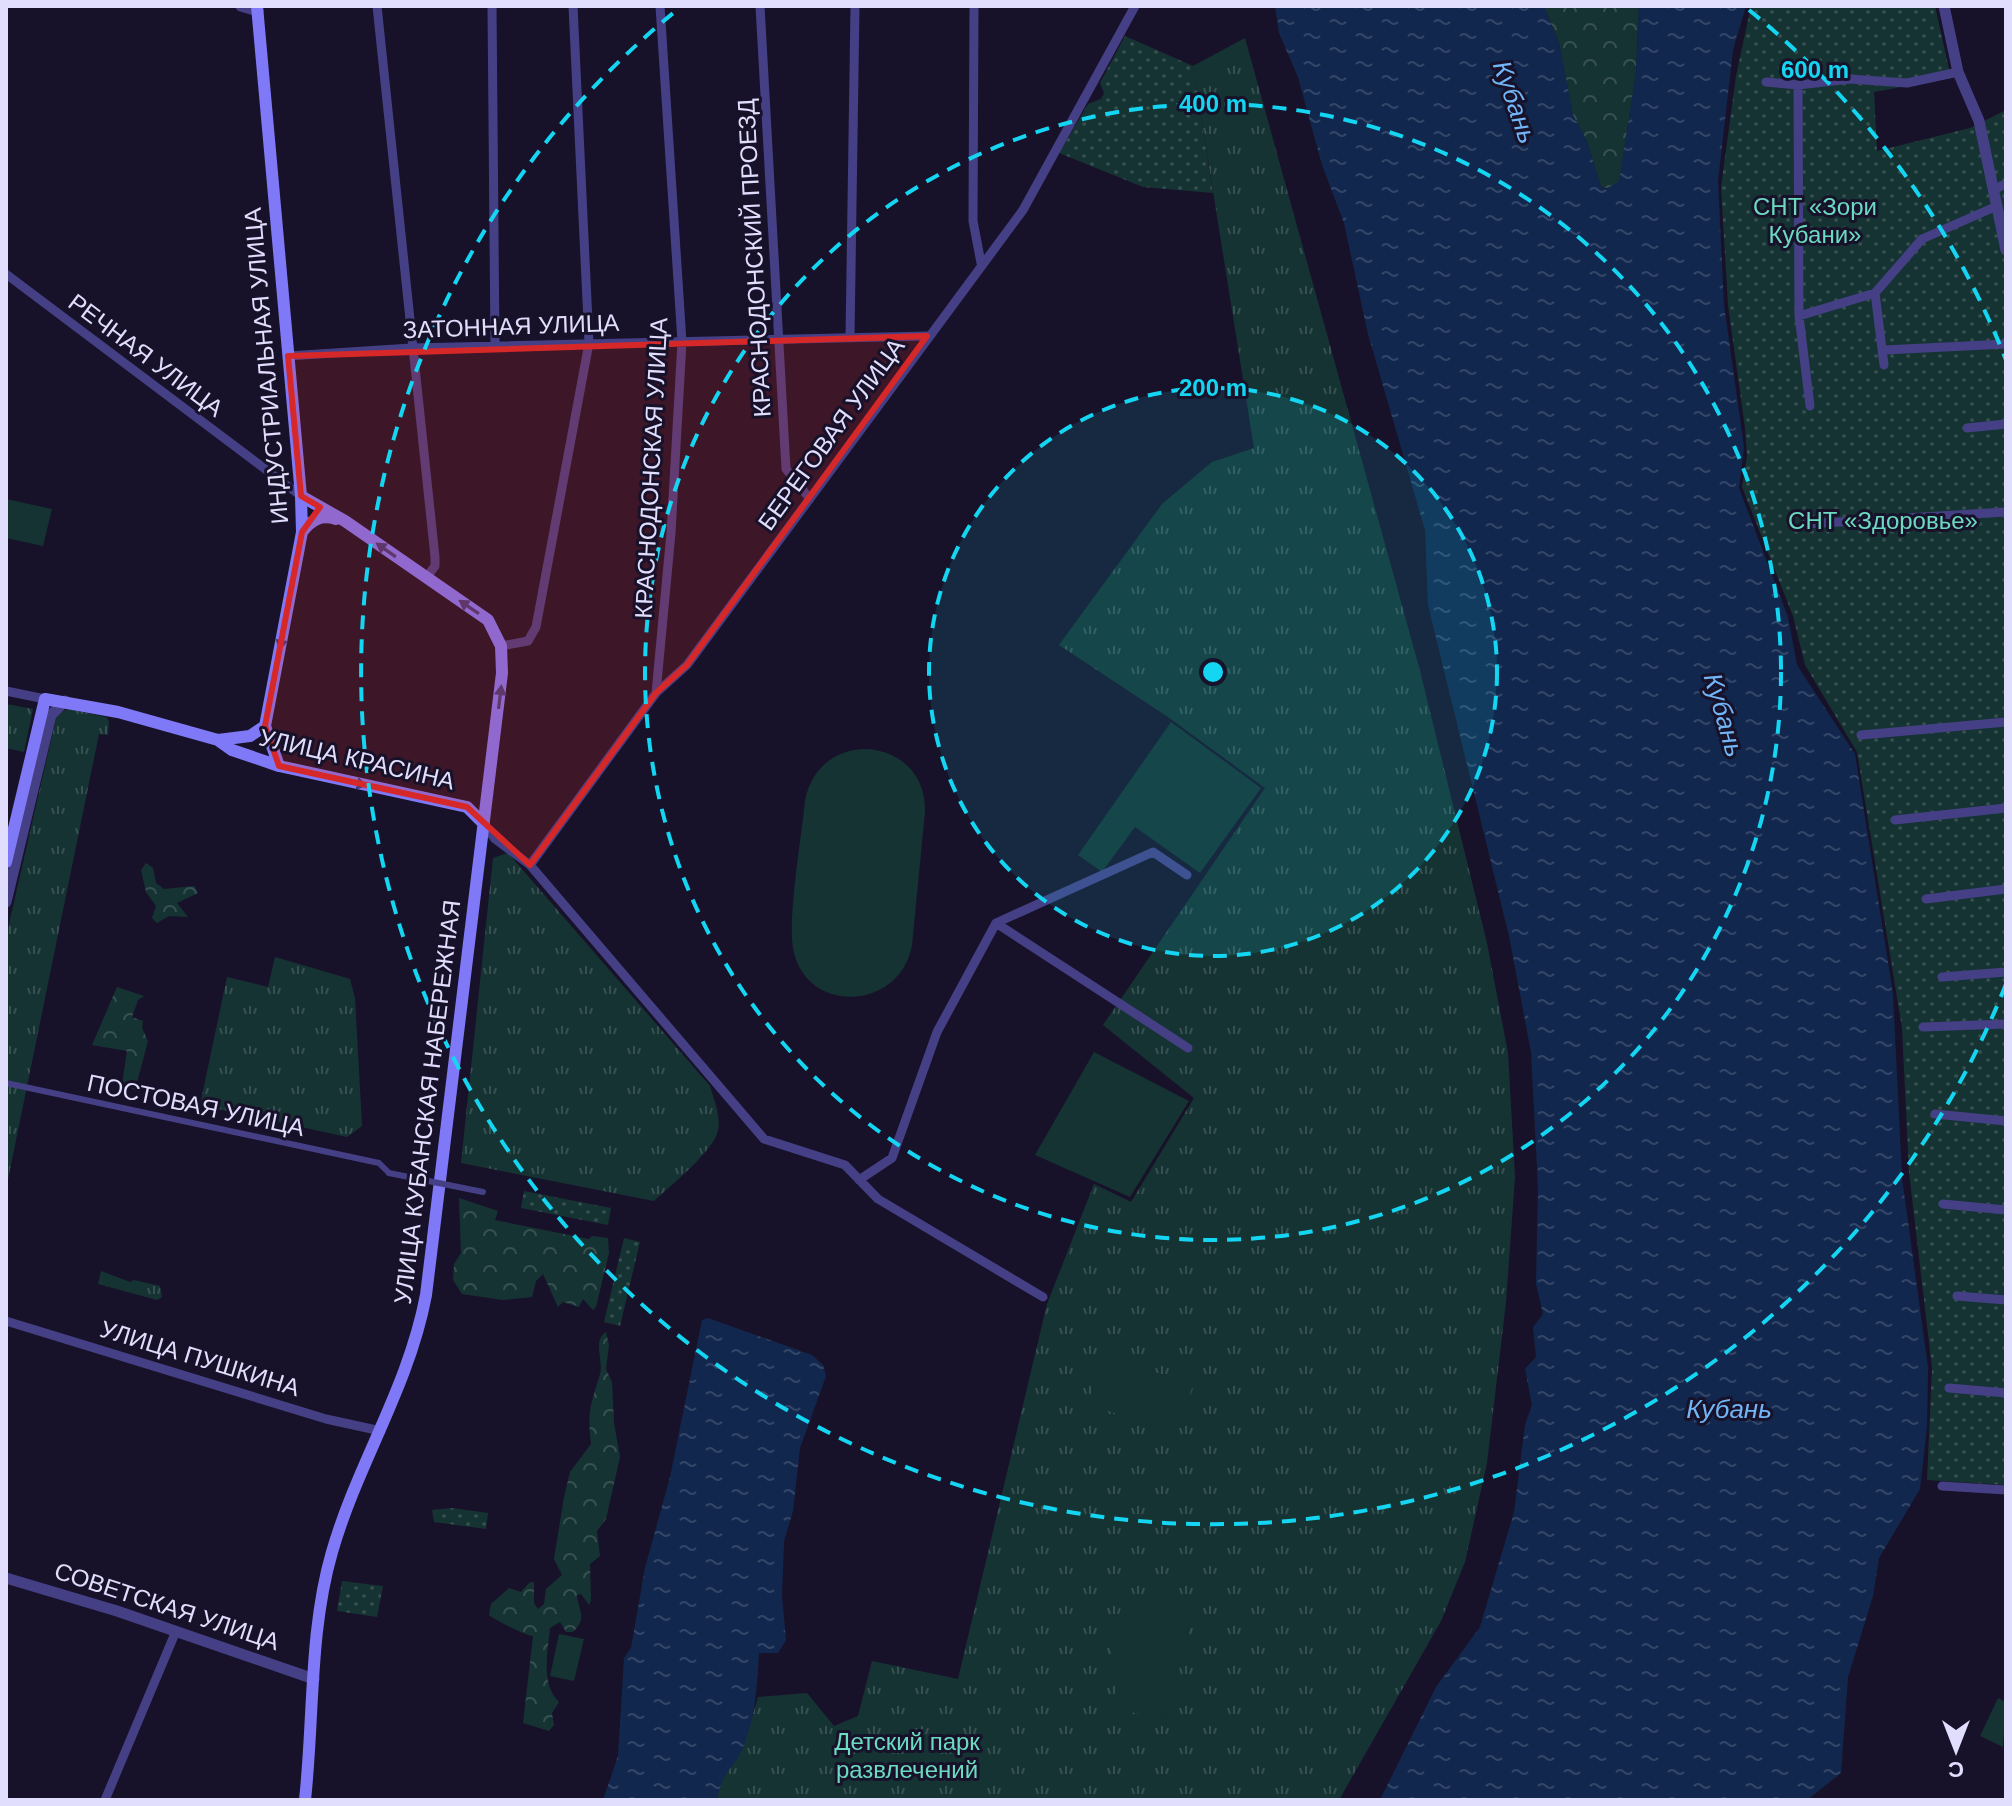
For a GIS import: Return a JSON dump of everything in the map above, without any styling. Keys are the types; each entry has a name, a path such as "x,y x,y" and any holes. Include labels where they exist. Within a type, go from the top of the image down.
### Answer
{"main road":[{"name":"ИНДУСТРИАЛЬНАЯ УЛИЦА","path":"257,9 302,532 265,726"},
{"path":"301,496 345,521 488,620 501,646"},
{"path":"302,532 309,523 321,517 345,521"},
{"name":"УЛИЦА КУБАНСКАЯ НАБЕРЕЖНАЯ","path":"305,1800 320,1615 332,1552 350,1497 411,1359 429,1281 502,673 501,646"},
{"path":"6,862 45,699"},
{"name":"УЛИЦА КРАСИНА","path":"45,699 65,701 218,740 232,750 279,766 467,807 484,824"},
{"path":"265,726 279,766"},
{"name":"УЛИЦА КРАСИНА","path":"218,740 250,736 265,726"}],"street":[{"path":"241,6 257,9"},
{"path":"377,6 435,557 435,566 426,578"},
{"path":"492,6 495,347"},
{"path":"501,646 528,641 536,627 589,343 573,6"},
{"name":"КРАСНОДОНСКАЯ УЛИЦА","path":"656,693 671,533 682,342 660,6"},
{"name":"КРАСНОДОНСКИЙ ПРОЕЗД","path":"760,6 786,469 810,499"},
{"path":"850,337 855,6"},
{"path":"974,6 973,221 981,263"},
{"name":"БЕРЕГОВАЯ УЛИЦА","path":"530,865 656,693 687,665 1023,210 1135,6"},
{"path":"1944,6 1958,72 1979,121 2000,186 1997,206 2006,250"},
{"path":"1766,82 1798,85 1850,79 1907,83 1958,72"},
{"path":"1798,85 1799,316 1810,406"},
{"path":"1799,316 1875,293 1922,239 1997,206"},
{"name":"РЕЧНАЯ УЛИЦА","path":"6,274 301,496"},
{"path":"1875,293 1884,365"},
{"name":"ЗАТОННАЯ УЛИЦА","path":"288,356 411,348 927,336"},
{"path":"1884,350 2006,344"},
{"path":"1967,428 2006,424"},
{"path":"1805,524 2006,512"},
{"name":"УЛИЦА КРАСИНА","path":"6,691 45,699"},
{"path":"6,902 51,715 65,701"},
{"path":"1861,735 2006,722"},
{"path":"1895,820 2006,808"},
{"path":"484,824 495,839 530,865 764,1139 845,1165 878,1199 1043,1297"},
{"path":"859,1180 892,1158 937,1032 996,923 1153,852 1187,875"},
{"path":"1926,899 2006,889"},
{"path":"996,923 1188,1048"},
{"path":"1942,977 2006,972"},
{"path":"1923,1027 2006,1024"},
{"name":"ПОСТОВАЯ УЛИЦА","path":"6,1083 379,1163 389,1173 483,1192"},
{"path":"1935,1114 2006,1121"},
{"path":"1943,1204 2006,1210"},
{"path":"1957,1296 2006,1300"},
{"name":"УЛИЦА ПУШКИНА","path":"6,1321 326,1419 381,1431"},
{"path":"1949,1388 2006,1393"},
{"path":"1942,1486 2006,1490"},
{"name":"СОВЕТСКАЯ УЛИЦА","path":"6,1578 176,1631 314,1679"},
{"path":"105,1800 176,1631"}],"highlighted area":[{"path":"927,336 687,665 656,693 530,865 467,807 279,766 265,726 302,532 320,507 301,496 288,356"}],"green space":[{"path":"1544,6 1639,6 1636,73 1619,182 1611,189 1601,187 1587,141 1573,116 1559,43"},
{"name":"СНТ «Здоровье»","path":"1751,6 1935,6 1951,78 1874,92 1877,151 1970,128 2006,110 2006,1485 1927,1480 1932,1368 1909,1172 1902,1028 1857,752 1805,665 1793,616 1742,487 1747,456 1728,305 1721,187 1736,76"},
{"path":"1125,36 1193,66 1213,193 1143,187 1059,153 1088,104 1101,99 1104,93 1100,83"},
{"name":"Детский парк развлечений","path":"1245,38 1419,667 1487,943 1508,1053 1515,1177 1506,1302 1487,1463 1465,1562 1441,1621 1339,1800 717,1800 721,1777 743,1748 758,1697 807,1693 834,1726 858,1716 872,1661 958,1679 1047,1304 1094,1184 1131,1202 1194,1098 1103,1025 1265,788 1168,717 1059,645 1162,504 1212,462 1254,448 1193,66"},
{"path":"6,499 52,509 43,546 6,538"},
{"path":"6,704 33,709 24,752 6,748"},
{"path":"68,709 106,717 109,721 108,735 99,734 6,1189 6,937 57,714"},
{"path":"1171,722 1261,788 1200,873 1135,827 1102,872 1078,855"},
{"path":"869,749 893,756 910,769 922,788 925,812 912,945 904,966 891,982 874,992 855,997 835,995 818,987 803,973 792,940 793,901 805,800 813,778 836,756"},
{"path":"508,853 710,1086 719,1119 715,1138 690,1168 654,1201 461,1163 493,858"},
{"path":"146,863 153,868 156,883 164,889 194,886 198,893 177,903 188,917 169,916 157,923 152,918 156,906 146,892 141,870"},
{"path":"275,957 350,979 355,998 362,1126 347,1137 200,1105 227,977 268,987"},
{"path":"117,987 144,996 138,1000 132,1017 143,1021 142,1028 148,1041 135,1090 122,1084 127,1051 92,1045"},
{"path":"1094,1052 1189,1101 1130,1197 1035,1155"},
{"path":"524,1191 611,1208 608,1225 521,1208"},
{"path":"459,1198 498,1211 495,1220 589,1239 592,1236 608,1238 609,1253 596,1307 593,1310 583,1299 579,1307 563,1302 558,1307 543,1274 536,1281 532,1297 503,1300 462,1294 453,1280 454,1264 461,1253"},
{"path":"624,1238 640,1242 620,1326 604,1322"},
{"path":"101,1271 130,1282 134,1280 160,1286 162,1297 157,1300 98,1284"},
{"path":"606,1332 609,1345 606,1369 612,1382 620,1457 606,1519 597,1531 600,1556 590,1564 589,1605 581,1594 577,1595 581,1618 573,1632 566,1632 560,1622 550,1628 547,1677 559,1702 552,1713 554,1725 549,1731 523,1723 533,1636 489,1615 491,1604 509,1588 521,1592 530,1582 534,1582 534,1603 538,1609 544,1604 546,1589 562,1575 554,1559 564,1497 570,1472 591,1444 591,1408 601,1369 599,1346"},
{"path":"1105,1355 1193,1385 1177,1434 1088,1404"},
{"path":"452,1508 488,1513 486,1529 434,1522 432,1510"},
{"path":"342,1581 383,1586 377,1617 337,1611"},
{"path":"1132,1598 1194,1612 1166,1720 1113,1708 1117,1683 1109,1666 1122,1602"},
{"path":"559,1634 584,1639 574,1681 550,1676"},
{"path":"1998,1698 2006,1702 2003,1747 1980,1736"}],"water":[{"name":"Кубань","path":"1275,6 1544,6 1559,43 1573,115 1587,141 1601,187 1606,189 1619,181 1636,73 1639,6 1746,6 1733,50 1718,181 1724,305 1744,447 1739,488 1788,617 1797,665 1855,754 1893,994 1902,1178 1928,1367 1927,1427 1920,1489 1879,1558 1873,1596 1848,1677 1841,1773 1807,1800 1380,1800 1436,1687 1480,1627 1514,1512 1525,1425 1532,1405 1525,1369 1536,1357 1533,1327 1543,1314 1536,1284 1538,1187 1531,1052 1509,936 1428,605 1425,530 1368,334 1344,223 1322,165 1298,77 1279,33"},
{"path":"708,1318 812,1355 823,1365 826,1376 800,1448 793,1511 784,1541 782,1596 786,1640 778,1653 759,1653 748,1734 741,1753 722,1781 717,1800 603,1800 618,1756 624,1658 631,1648 645,1568 670,1477 702,1320"}],"park label":[{"name":"СНТ «Зори Кубани»","path":"1815,220"}]}
